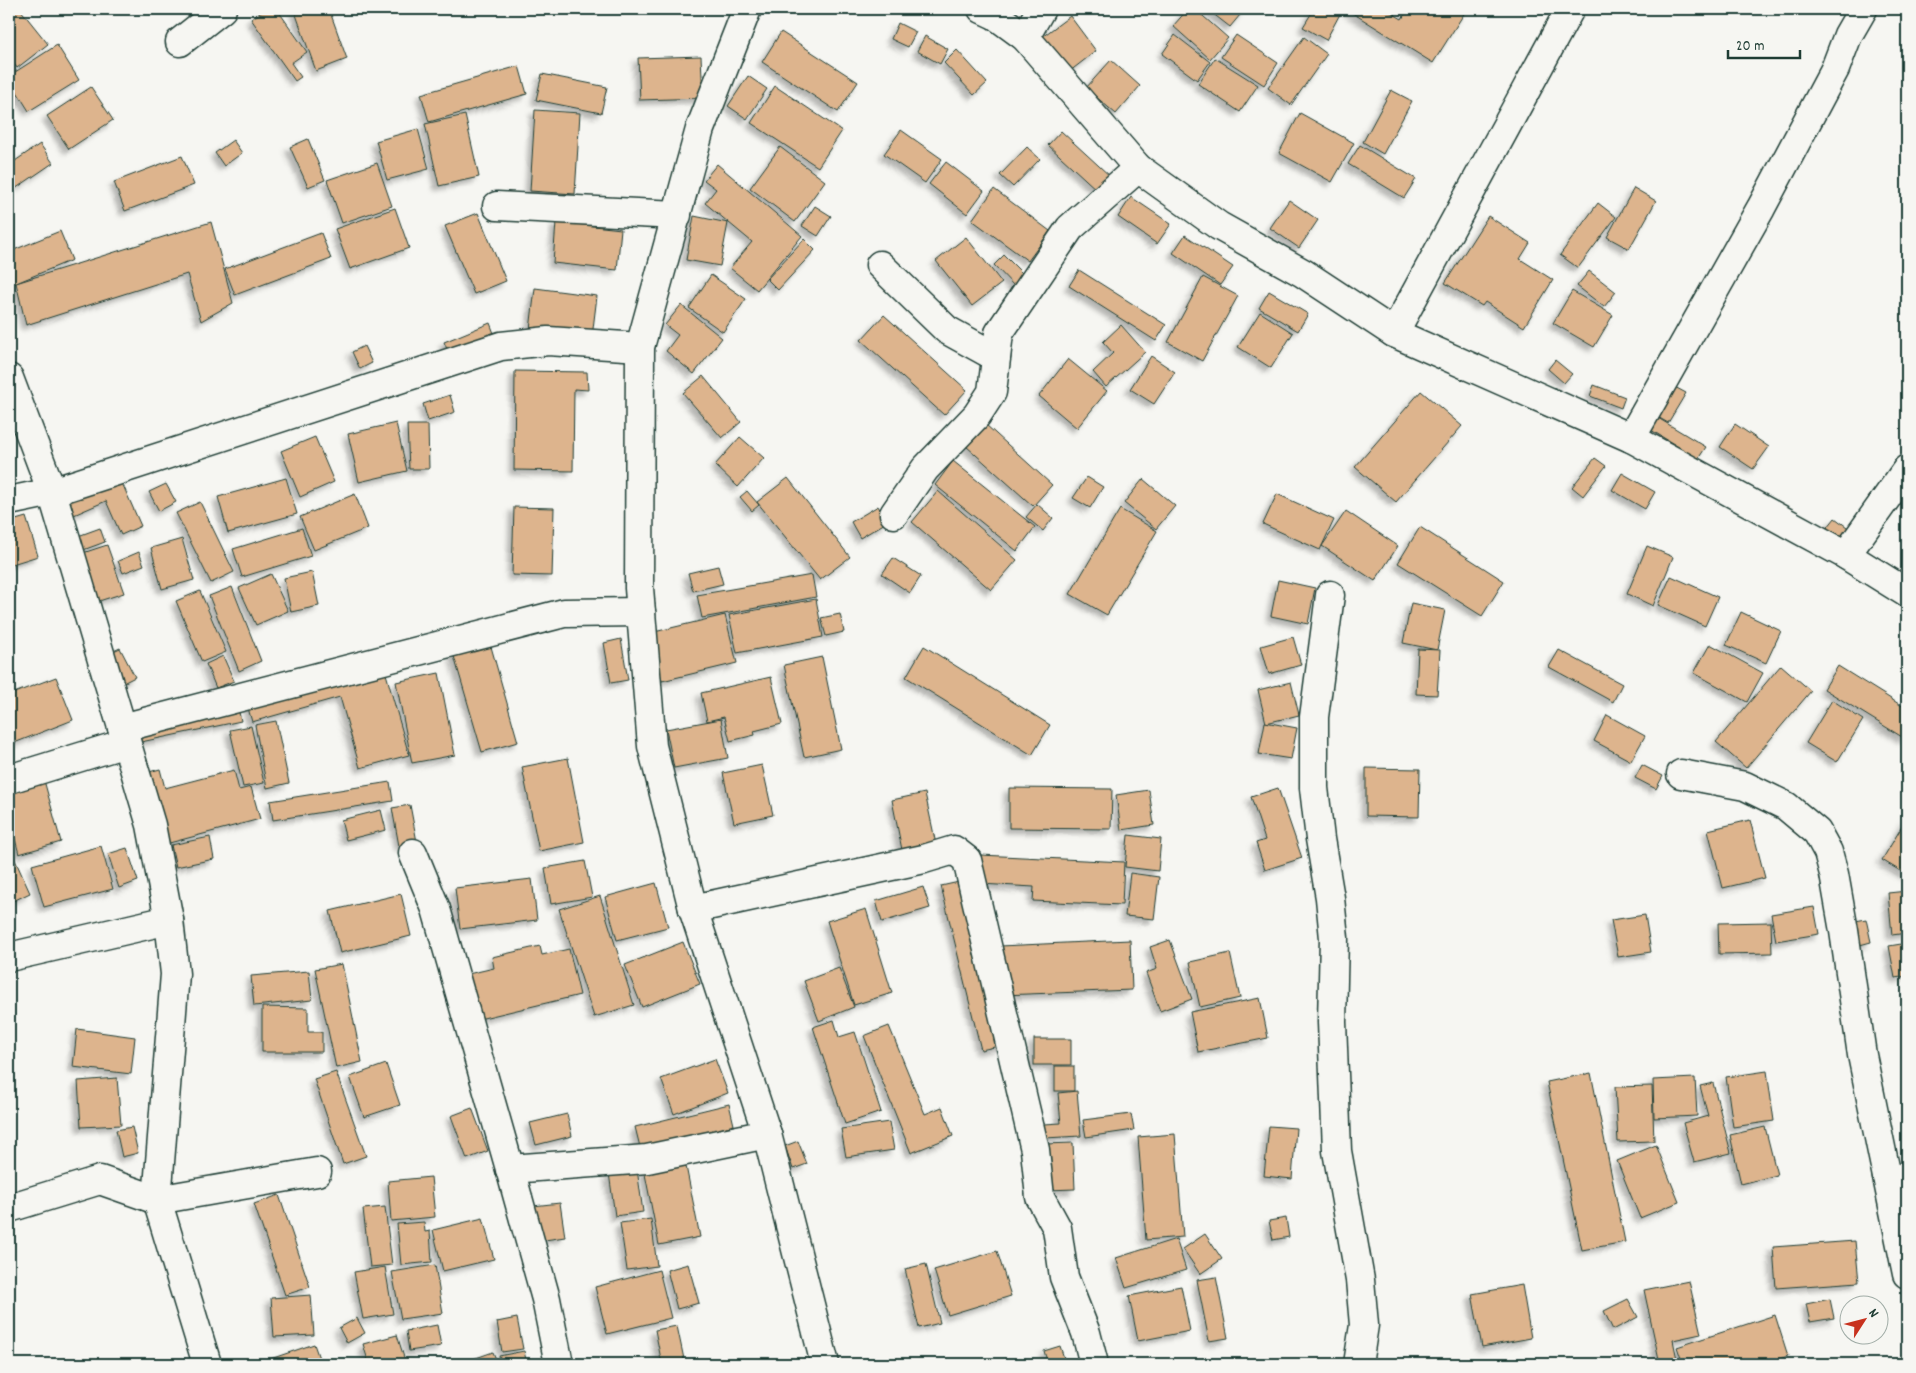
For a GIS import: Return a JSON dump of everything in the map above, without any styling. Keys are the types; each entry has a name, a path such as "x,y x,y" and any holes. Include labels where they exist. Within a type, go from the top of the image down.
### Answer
{"street":[{"path":"180,42 222,9"},
{"path":"747,9 700,129 640,347 639,588 652,746 693,909 767,1134 825,1364"},
{"path":"982,9 995,15 1025,37 1138,168 1219,226 1303,273 1394,333 1631,438 1846,554 1907,593"},
{"path":"1025,37 1041,9"},
{"path":"1394,333 1570,9"},
{"path":"1631,438 1761,208 1835,68 1848,35 1863,9"},
{"path":"894,514 925,469 977,414 992,392 999,333 1070,228 1138,168"},
{"path":"497,206 677,215"},
{"path":"880,265 947,330 996,357"},
{"path":"9,501 52,492 501,346 548,341 640,347"},
{"path":"9,378 52,492 151,825 169,920 175,974 156,1200 207,1364"},
{"path":"1846,554 1907,469"},
{"path":"1330,595 1314,717 1314,788 1334,938 1332,1022 1337,1151 1360,1280 1364,1325 1358,1364"},
{"path":"9,779 124,736 564,613 641,612"},
{"path":"1682,774 1744,786 1786,806 1817,832 1828,852 1834,874 1844,931 1862,1055 1897,1178 1907,1274"},
{"path":"693,909 924,859 954,850 967,860 1035,1150 1040,1197 1056,1228 1064,1277 1086,1333 1094,1364"},
{"path":"413,853 436,909 546,1299 559,1364"},
{"path":"9,957 169,920"},
{"path":"510,1169 647,1159 767,1134"},
{"path":"9,1208 100,1180 156,1200 317,1172"}],"building":[{"path":"13,9 20,9 48,44 17,68 9,57 9,12"},
{"path":"266,9 277,9 307,52 291,63 301,77 295,81 251,19"},
{"path":"294,9 329,9 347,59 316,71"},
{"path":"1188,9 1195,9 1228,38 1210,59 1173,26"},
{"path":"1207,9 1245,9 1230,27"},
{"path":"1314,9 1331,9 1340,14 1326,40 1303,27"},
{"path":"1346,9 1385,9 1402,19 1408,9 1467,9 1433,63"},
{"path":"1070,16 1096,51 1065,75 1038,40"},
{"path":"898,23 916,32 908,47 891,39"},
{"path":"781,32 858,82 838,112 762,62"},
{"path":"1175,35 1210,62 1197,80 1162,54"},
{"path":"1236,35 1278,63 1264,85 1221,57"},
{"path":"925,36 948,49 940,64 917,51"},
{"path":"1304,37 1327,54 1291,105 1268,88"},
{"path":"57,45 79,80 29,111 9,76"},
{"path":"957,50 987,83 974,95 944,63"},
{"path":"701,56 703,98 640,100 638,58"},
{"path":"1215,58 1258,85 1240,112 1198,84"},
{"path":"1111,60 1140,86 1116,114 1086,88"},
{"path":"519,66 527,94 429,122 421,94"},
{"path":"542,74 607,87 601,113 536,100"},
{"path":"748,76 767,89 747,119 728,106"},
{"path":"775,86 842,131 818,167 751,123"},
{"path":"91,87 113,120 69,149 47,116"},
{"path":"1391,90 1412,101 1383,154 1363,142"},
{"path":"535,110 580,113 575,194 530,191"},
{"path":"1300,113 1354,143 1332,182 1279,153"},
{"path":"465,115 479,177 439,186 425,124"},
{"path":"418,129 429,169 387,180 376,141"},
{"path":"901,130 942,159 925,183 884,154"},
{"path":"1061,131 1111,177 1098,191 1048,145"},
{"path":"308,139 325,180 308,187 290,147"},
{"path":"233,140 242,153 224,166 215,153"},
{"path":"40,144 53,163 9,193 9,165"},
{"path":"1360,145 1416,179 1404,198 1348,164"},
{"path":"780,147 825,181 795,222 750,188"},
{"path":"1027,147 1040,159 1013,187 1000,175"},
{"path":"182,156 194,185 125,211 114,182"},
{"path":"946,162 984,191 967,214 929,184"},
{"path":"377,163 392,206 342,223 327,180"},
{"path":"717,164 802,236 757,290 730,268 752,242 705,203 716,189 704,180"},
{"path":"1634,188 1656,201 1629,249 1607,237"},
{"path":"994,189 1050,231 1028,261 972,220"},
{"path":"1131,197 1171,224 1157,244 1118,217"},
{"path":"1289,200 1318,220 1299,248 1270,228"},
{"path":"1598,203 1616,217 1578,268 1560,255"},
{"path":"815,206 831,216 818,236 802,226"},
{"path":"395,208 409,248 350,269 335,229"},
{"path":"478,213 506,281 474,294 445,226"},
{"path":"694,216 728,223 720,266 686,260"},
{"path":"1488,216 1530,243 1520,259 1553,280 1524,327 1485,302 1482,306 1445,283"},
{"path":"211,222 233,303 201,321 187,274 26,325 16,283"},
{"path":"556,222 621,229 617,270 553,263"},
{"path":"60,231 72,260 9,286 9,252"},
{"path":"321,233 331,259 235,295 225,269"},
{"path":"1185,235 1233,267 1220,285 1173,253"},
{"path":"966,237 1002,283 972,306 936,261"},
{"path":"804,239 815,250 778,290 767,279"},
{"path":"1004,255 1027,278 1016,288 994,265"},
{"path":"1079,270 1166,325 1156,341 1069,286"},
{"path":"1589,271 1616,292 1604,307 1577,286"},
{"path":"711,275 746,299 723,332 689,308"},
{"path":"1203,277 1238,296 1202,361 1168,342"},
{"path":"535,288 597,296 592,337 530,330"},
{"path":"1269,291 1308,314 1298,331 1259,308"},
{"path":"1572,291 1613,315 1594,347 1553,323"},
{"path":"681,305 722,338 694,374 666,351 678,335 665,325"},
{"path":"1260,312 1293,333 1271,368 1238,347"},
{"path":"884,315 967,390 944,415 861,340"},
{"path":"490,323 497,341 452,361 444,342"},
{"path":"1121,325 1145,352 1106,387 1093,372 1113,353 1103,342"},
{"path":"364,346 372,363 360,369 352,352"},
{"path":"1151,356 1175,372 1154,404 1130,389"},
{"path":"1068,359 1107,391 1077,428 1039,396"},
{"path":"1555,360 1572,374 1564,383 1548,369"},
{"path":"515,371 587,372 588,390 574,389 573,471 514,470"},
{"path":"703,376 741,422 722,438 683,393"},
{"path":"1594,385 1625,397 1621,408 1590,396"},
{"path":"1673,386 1686,393 1668,423 1656,416"},
{"path":"1421,391 1462,426 1396,502 1355,467"},
{"path":"450,395 455,412 428,421 423,404"},
{"path":"1658,418 1706,447 1698,459 1651,430"},
{"path":"396,423 407,471 359,482 348,434"},
{"path":"985,424 1052,485 1033,506 966,446"},
{"path":"1735,424 1769,447 1753,469 1720,447"},
{"path":"407,425 428,425 429,469 409,469"},
{"path":"315,437 334,482 300,497 281,451"},
{"path":"740,437 764,458 738,487 715,465"},
{"path":"1595,458 1606,466 1583,496 1572,487"},
{"path":"953,461 1035,527 1017,551 935,485"},
{"path":"1622,473 1655,492 1645,509 1612,490"},
{"path":"119,476 141,526 121,535 106,501 67,518 60,501"},
{"path":"1087,477 1103,487 1090,508 1073,498"},
{"path":"286,478 297,514 228,533 218,497"},
{"path":"788,478 850,557 820,580 757,502"},
{"path":"1143,479 1175,506 1156,529 1124,503"},
{"path":"166,484 176,502 159,511 149,492"},
{"path":"747,491 759,505 752,511 740,497"},
{"path":"938,491 1017,560 991,590 912,522"},
{"path":"355,494 368,528 314,550 300,517"},
{"path":"1277,494 1334,520 1320,550 1263,524"},
{"path":"200,502 234,572 211,583 176,513"},
{"path":"1037,504 1053,518 1043,531 1026,517"},
{"path":"878,506 887,522 860,538 851,522"},
{"path":"514,507 554,508 552,576 512,575"},
{"path":"1120,509 1157,531 1107,615 1070,594"},
{"path":"1346,511 1398,546 1375,581 1322,546"},
{"path":"26,517 38,556 9,565 9,522"},
{"path":"1835,518 1851,530 1840,545 1824,532"},
{"path":"1420,527 1504,581 1482,616 1398,563"},
{"path":"100,528 105,542 75,553 70,539"},
{"path":"302,528 311,556 242,577 233,549"},
{"path":"182,539 194,580 162,589 151,548"},
{"path":"107,545 124,593 96,602 80,554"},
{"path":"1647,546 1673,557 1653,606 1627,594"},
{"path":"139,552 144,565 123,573 118,561"},
{"path":"893,558 921,576 910,593 882,574"},
{"path":"718,566 723,584 693,591 688,573"},
{"path":"312,572 319,606 291,612 284,578"},
{"path":"271,574 288,611 256,625 239,588"},
{"path":"812,575 816,597 702,618 697,595"},
{"path":"1671,576 1718,597 1705,626 1658,605"},
{"path":"1278,580 1315,588 1308,624 1271,616"},
{"path":"232,587 261,661 239,671 209,596"},
{"path":"200,591 226,652 202,662 176,601"},
{"path":"816,599 823,637 737,653 729,615"},
{"path":"1411,603 1445,610 1437,650 1403,643"},
{"path":"1741,612 1781,631 1766,663 1726,645"},
{"path":"840,614 844,632 826,636 821,618"},
{"path":"725,615 737,663 662,681 650,633"},
{"path":"488,636 518,742 482,752 451,646"},
{"path":"1293,637 1301,665 1269,674 1261,646"},
{"path":"621,639 628,680 611,683 604,643"},
{"path":"1710,644 1763,673 1747,702 1694,673"},
{"path":"924,646 1050,725 1032,755 906,677"},
{"path":"120,648 135,677 117,686 103,656"},
{"path":"1418,649 1440,650 1437,695 1416,694"},
{"path":"1559,650 1622,684 1613,702 1549,667"},
{"path":"223,656 234,681 216,688 206,664"},
{"path":"822,657 841,749 804,757 784,665"},
{"path":"383,663 409,755 360,768 340,697 252,722 246,701"},
{"path":"1781,665 1811,691 1746,768 1716,742"},
{"path":"1838,666 1907,709 1907,740 1824,689"},
{"path":"439,673 455,755 412,763 396,682"},
{"path":"56,677 73,720 9,745 9,695"},
{"path":"771,677 782,724 754,731 755,735 730,741 724,717 707,721 701,693"},
{"path":"1291,682 1299,715 1266,723 1258,690"},
{"path":"236,699 241,721 141,742 136,720"},
{"path":"1832,700 1863,720 1837,762 1806,743"},
{"path":"1607,715 1645,736 1631,761 1594,741"},
{"path":"721,719 728,758 674,768 666,729"},
{"path":"276,721 289,783 267,788 255,725"},
{"path":"1265,722 1297,728 1291,759 1259,754"},
{"path":"251,726 264,783 243,787 230,730"},
{"path":"568,758 584,842 539,851 522,767"},
{"path":"762,765 773,815 734,823 723,773"},
{"path":"1642,765 1663,776 1656,789 1635,778"},
{"path":"1366,768 1420,769 1419,817 1366,816"},
{"path":"160,769 165,788 234,770 239,790 251,787 260,819 158,846 138,775"},
{"path":"42,773 61,842 19,854 9,816 9,782"},
{"path":"390,782 393,801 273,820 270,801"},
{"path":"1009,788 1112,789 1111,829 1009,828"},
{"path":"1278,788 1302,858 1265,870 1256,843 1265,840 1251,797"},
{"path":"1149,790 1154,825 1121,830 1116,795"},
{"path":"925,793 937,849 903,855 892,800"},
{"path":"410,805 417,842 399,846 392,808"},
{"path":"381,810 386,830 346,840 341,820"},
{"path":"1907,818 1907,875 1882,860"},
{"path":"1750,820 1765,878 1723,888 1708,830"},
{"path":"1128,835 1161,839 1158,871 1125,867"},
{"path":"210,837 214,859 176,867 171,845"},
{"path":"101,846 113,889 44,907 32,865"},
{"path":"127,848 138,881 119,888 108,854"},
{"path":"12,853 30,893 9,903 9,855"},
{"path":"981,855 1124,862 1122,905 1033,901 1034,887 980,884"},
{"path":"585,861 592,897 551,904 545,868"},
{"path":"1130,873 1159,877 1154,919 1125,916"},
{"path":"532,879 537,920 460,929 455,888"},
{"path":"968,880 1008,1044 981,1050 941,886"},
{"path":"656,883 668,927 617,940 605,897"},
{"path":"923,887 930,908 882,922 876,901"},
{"path":"1907,891 1907,933 1892,935 1888,893"},
{"path":"401,894 411,936 340,953 330,911"},
{"path":"600,896 634,1005 594,1017 559,909"},
{"path":"1814,907 1819,934 1776,941 1771,914"},
{"path":"866,909 892,993 854,1005 827,921"},
{"path":"1645,915 1651,952 1618,957 1611,920"},
{"path":"1866,919 1871,942 1856,946 1850,922"},
{"path":"1771,922 1772,953 1719,954 1718,923"},
{"path":"1130,940 1132,990 1002,995 1000,946"},
{"path":"1170,940 1192,999 1160,1011 1146,973 1157,969 1150,947"},
{"path":"683,942 700,984 642,1007 625,965"},
{"path":"1907,943 1907,976 1895,978 1889,946"},
{"path":"540,946 542,955 569,949 580,995 479,1019 468,974 494,968 492,957"},
{"path":"1230,953 1240,998 1200,1007 1190,962"},
{"path":"342,964 362,1062 336,1068 315,969"},
{"path":"839,968 854,1007 819,1021 804,981"},
{"path":"309,971 312,1000 254,1006 251,976"},
{"path":"1260,998 1268,1038 1198,1052 1190,1012"},
{"path":"262,1007 308,1008 308,1032 322,1032 322,1052 262,1052"},
{"path":"834,1020 839,1037 855,1032 881,1112 845,1124 813,1027"},
{"path":"889,1026 925,1114 942,1107 953,1136 911,1153 864,1036"},
{"path":"77,1029 135,1037 131,1074 73,1067"},
{"path":"1034,1039 1071,1039 1071,1065 1034,1065"},
{"path":"715,1059 728,1093 674,1114 661,1079"},
{"path":"386,1064 400,1105 364,1117 350,1077"},
{"path":"1055,1066 1074,1066 1074,1091 1055,1091"},
{"path":"1767,1071 1774,1121 1733,1127 1726,1077"},
{"path":"336,1072 366,1156 343,1164 314,1079"},
{"path":"1591,1073 1625,1242 1582,1250 1547,1082"},
{"path":"117,1078 121,1125 81,1127 78,1081"},
{"path":"1695,1078 1697,1116 1654,1118 1653,1080"},
{"path":"1713,1083 1731,1153 1694,1162 1683,1123 1708,1116 1700,1086"},
{"path":"1652,1086 1654,1141 1618,1142 1615,1087"},
{"path":"1077,1091 1081,1136 1045,1138 1044,1124 1061,1123 1058,1093"},
{"path":"729,1104 734,1125 686,1138 642,1155 635,1127"},
{"path":"472,1108 488,1151 467,1159 451,1116"},
{"path":"567,1114 572,1136 536,1145 530,1123"},
{"path":"1131,1114 1134,1130 1086,1137 1083,1120"},
{"path":"889,1122 894,1150 846,1157 841,1129"},
{"path":"1269,1126 1296,1128 1292,1179 1264,1176"},
{"path":"132,1127 138,1153 122,1157 116,1130"},
{"path":"1765,1127 1777,1175 1741,1184 1730,1135"},
{"path":"1175,1134 1183,1237 1146,1240 1138,1137"},
{"path":"798,1141 807,1164 793,1169 785,1146"},
{"path":"1073,1143 1075,1189 1047,1190 1045,1144"},
{"path":"1656,1145 1679,1202 1640,1218 1617,1161"},
{"path":"684,1156 700,1237 659,1245 643,1164"},
{"path":"637,1169 643,1212 615,1216 609,1173"},
{"path":"431,1177 435,1217 391,1221 388,1181"},
{"path":"279,1195 310,1287 285,1295 254,1204"},
{"path":"560,1203 565,1237 538,1241 533,1206"},
{"path":"385,1207 392,1265 370,1267 363,1209"},
{"path":"483,1218 494,1259 443,1271 433,1230"},
{"path":"1286,1218 1289,1237 1273,1240 1269,1221"},
{"path":"651,1219 657,1266 627,1270 620,1223"},
{"path":"424,1222 425,1232 430,1231 432,1262 401,1265 397,1224"},
{"path":"1205,1234 1222,1259 1200,1274 1183,1249"},
{"path":"1176,1239 1186,1270 1126,1288 1116,1258"},
{"path":"1855,1241 1859,1282 1776,1288 1773,1247"},
{"path":"997,1251 1011,1296 948,1315 934,1270"},
{"path":"688,1264 699,1303 677,1309 667,1270"},
{"path":"926,1264 940,1323 919,1328 905,1269"},
{"path":"435,1265 443,1313 401,1319 392,1272"},
{"path":"385,1267 393,1314 363,1319 354,1272"},
{"path":"659,1270 671,1318 607,1334 595,1287"},
{"path":"1216,1277 1228,1338 1209,1341 1197,1280"},
{"path":"1689,1281 1701,1334 1673,1340 1678,1364 1660,1364 1644,1290"},
{"path":"1522,1285 1531,1338 1482,1347 1472,1294"},
{"path":"1181,1286 1190,1331 1138,1341 1129,1296"},
{"path":"311,1295 314,1335 274,1337 271,1298"},
{"path":"1628,1299 1638,1317 1613,1330 1604,1311"},
{"path":"1830,1299 1834,1318 1810,1322 1806,1304"},
{"path":"1775,1315 1788,1356 1764,1364 1683,1364 1677,1347"},
{"path":"357,1318 365,1333 347,1343 339,1328"},
{"path":"517,1318 523,1349 502,1352 497,1322"},
{"path":"437,1325 441,1346 409,1351 406,1331"},
{"path":"677,1326 685,1364 662,1364 655,1330"},
{"path":"397,1335 406,1364 369,1364 363,1344"},
{"path":"314,1344 321,1364 256,1364"},
{"path":"1060,1346 1066,1364 1048,1364 1044,1351"},
{"path":"524,1351 527,1364 501,1364 499,1356"},
{"path":"493,1352 498,1364 459,1364"}]}
